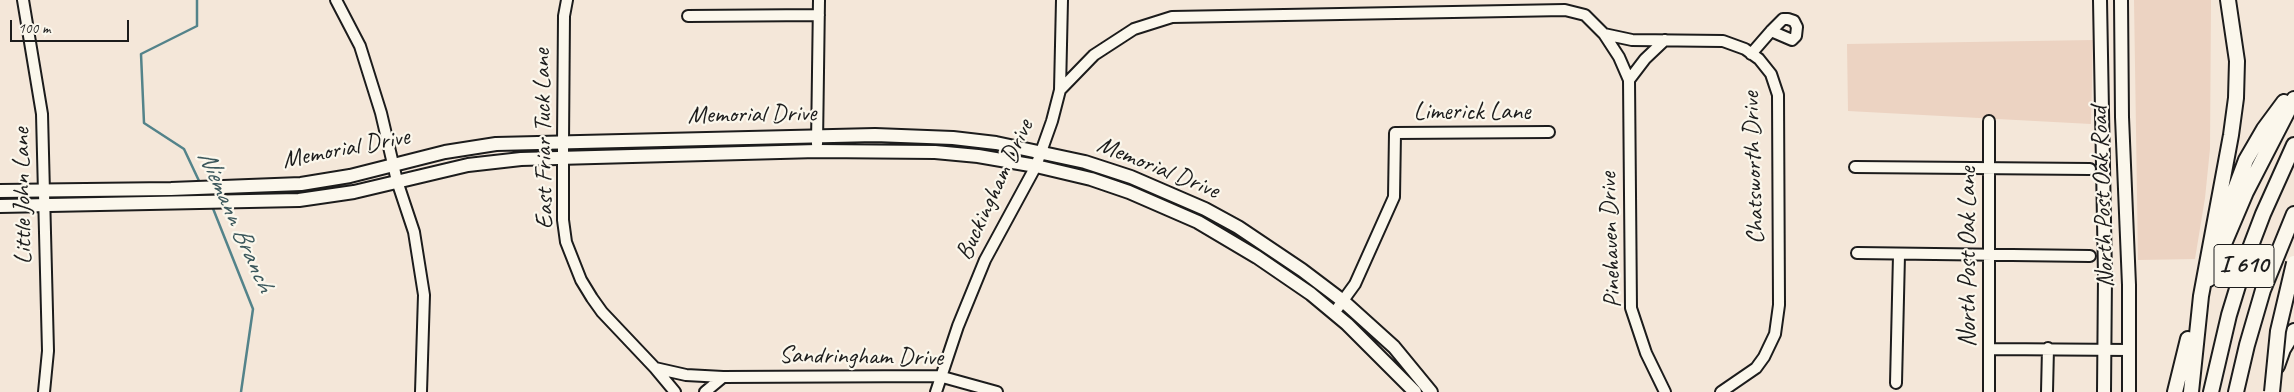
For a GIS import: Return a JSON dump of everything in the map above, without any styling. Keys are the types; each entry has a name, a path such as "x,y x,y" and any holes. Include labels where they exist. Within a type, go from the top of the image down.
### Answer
{"highway":[{"path":"2191,392 2197,319 2204,273 2234,117 2237,80 2235,39 2228,0"},
{"path":"2204,273 2246,160 2264,129 2294,90"},
{"path":"2175,392 2195,317 2212,270 2250,184 2294,99"},
{"name":"I 610","path":"2211,392 2229,315 2247,256 2263,214 2294,145"},
{"name":"I 610","path":"2236,392 2258,308 2276,256 2294,214"},
{"path":"2272,392 2278,331 2294,263"},
{"path":"2267,392 2283,349 2294,332"}],"main road":[{"name":"North Post Oak Road","path":"2100,0 2104,112 2104,392"},
{"name":"North Post Oak Road","path":"2121,0 2122,117 2129,285 2130,392"},
{"name":"Memorial Drive","path":"0,191 255,187 325,181 468,148 496,144 818,136 953,138 1041,152 1084,162 1131,177 1204,209 1269,246 1343,301 1394,347 1431,392"},
{"path":"663,140 663,156"},
{"name":"Memorial Drive","path":"0,206 257,202 330,196 495,161 818,151 935,152 1036,166 1129,192 1198,222 1287,276 1334,312 1415,392"},
{"path":"1198,222 1204,209"}],"street":[{"name":"Little John Lane","path":"23,0 42,114 48,351 44,392"},
{"path":"336,0 360,46 381,113 397,181 414,232 424,295 421,392"},
{"name":"East Friar Tuck Lane","path":"567,0 564,16 563,142 563,220 566,242 581,280 602,312 675,392"},
{"path":"818,151 819,0"},
{"name":"Buckingham Drive","path":"936,392 939,376 985,260 1036,166 1041,152 1060,90 1062,0"},
{"path":"1060,90 1094,55 1134,29 1172,18 1565,10 1585,16 1604,34"},
{"path":"688,16 819,14"},
{"path":"1751,54 1771,31"},
{"name":"Chatsworth Drive","path":"1604,34 1632,40 1723,41 1759,59 1771,74 1778,95 1779,305 1775,334 1764,357 1756,368 1721,392"},
{"name":"Pinehaven Drive","path":"1604,34 1619,56 1629,80 1631,308 1646,353 1665,392"},
{"path":"1629,80 1645,59 1665,40"},
{"name":"North Post Oak Lane","path":"1989,121 1989,392"},
{"name":"Limerick Lane","path":"1343,301 1355,284 1394,197 1395,133 1549,132"},
{"path":"1854,168 1990,167 2090,169"},
{"path":"1857,253 2090,256"},
{"path":"1896,383 1899,255"},
{"path":"1334,312 1343,301"},
{"path":"2047,392 2048,348"},
{"path":"1990,349 2130,350"},
{"name":"Sandringham Drive","path":"655,368 686,376 939,376 996,392"},
{"path":"705,392 723,377"}],"shaded area":[{"path":"2134,0 2211,0 2210,149 2205,198 2195,259 2138,260"},
{"path":"2093,40 2091,124 1848,111 1847,44"}],"waterway":[{"name":"Niemann Branch","path":"197,0 197,26 141,54 144,123 184,149 200,183"},
{"name":"Niemann Branch","path":"212,206 253,309 241,392"}]}
